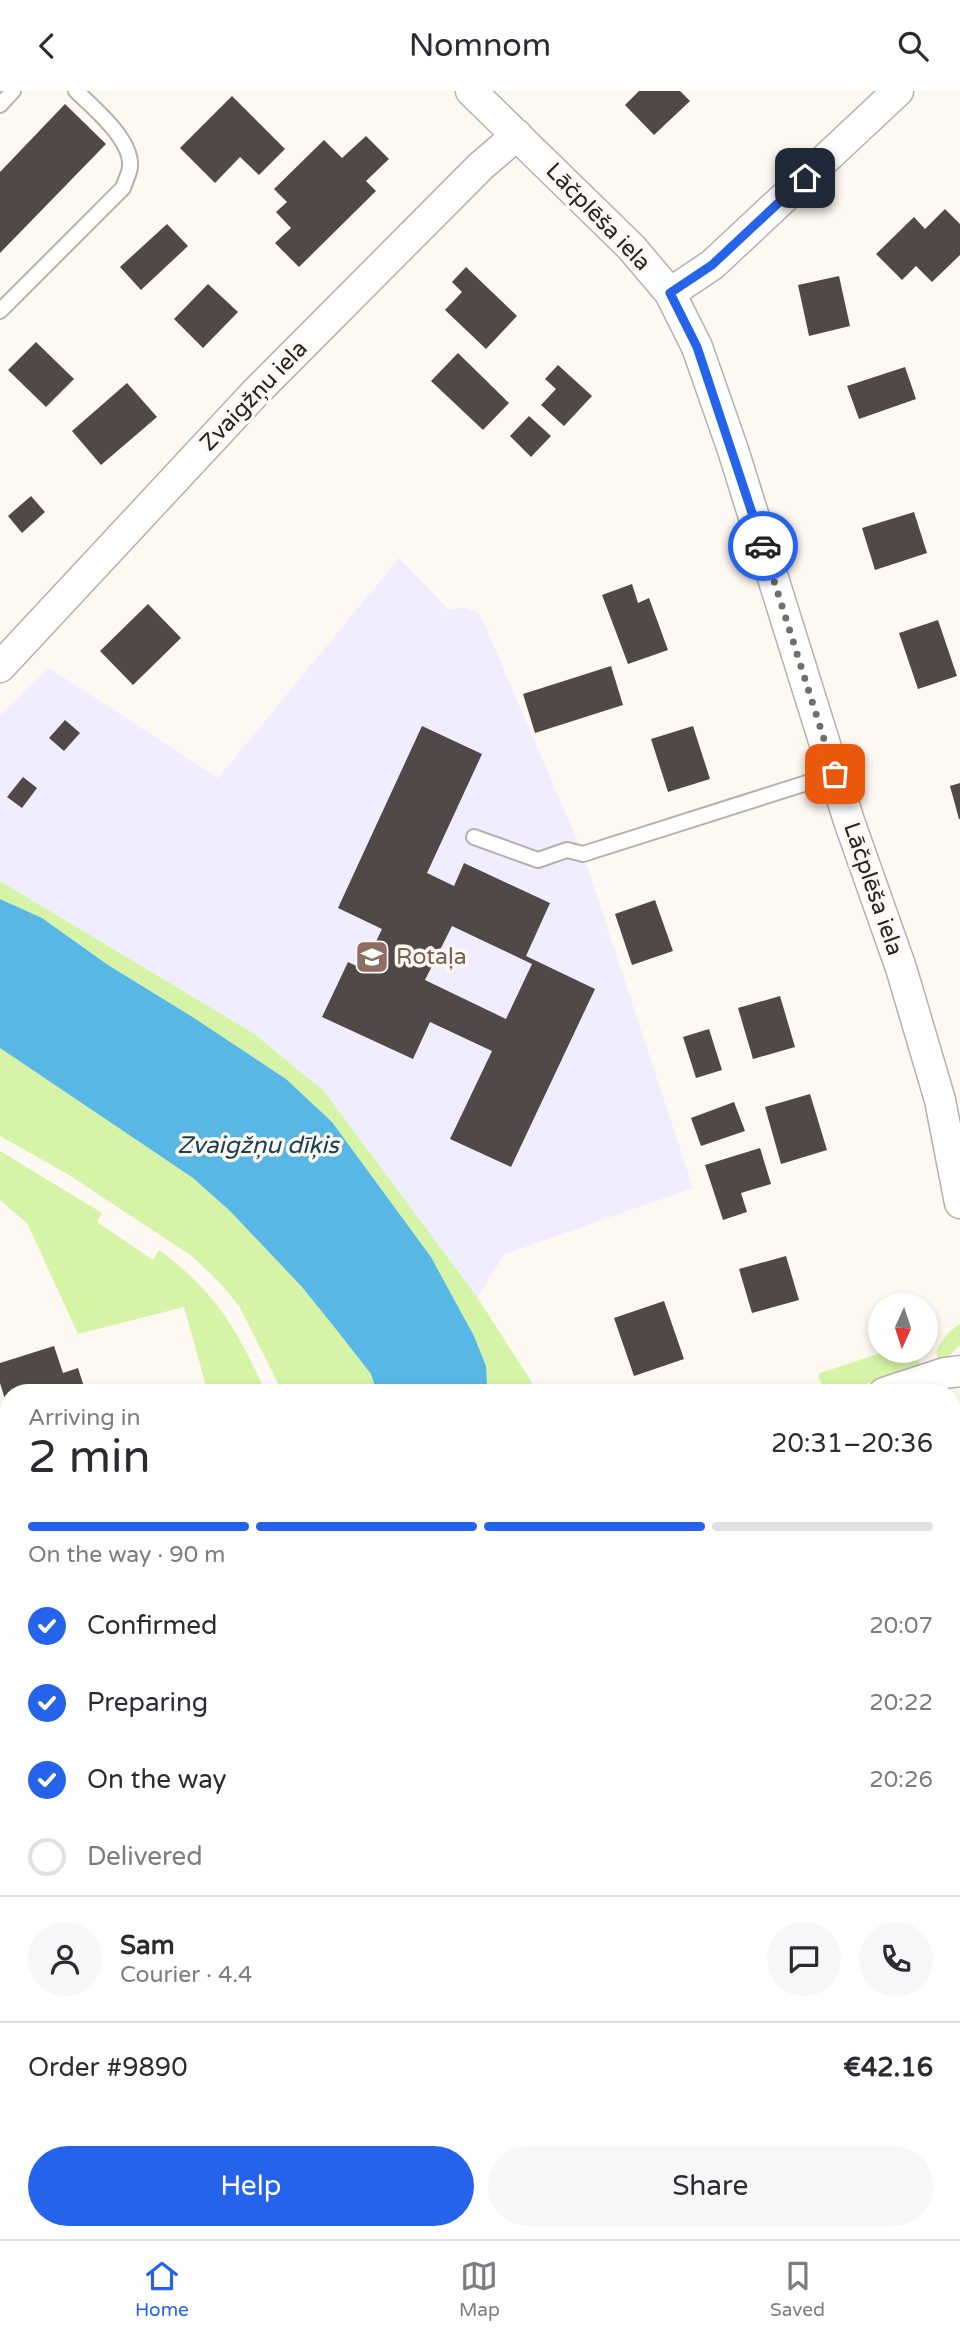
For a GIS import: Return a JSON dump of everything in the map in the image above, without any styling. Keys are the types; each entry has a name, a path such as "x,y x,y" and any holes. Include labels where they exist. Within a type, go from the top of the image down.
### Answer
{"street":[{"name":"Lāčplēša iela","path":"471,91 631,247 670,293 697,347 733,450 835,774 901,968 940,1100 960,1203"},
{"path":"670,293 712,265 898,91"},
{"name":"Zvaigžņu iela","path":"0,667 256,392 473,174 517,135"},
{"path":"911,1384 960,1371"}],"lane":[{"path":"0,105 13,91"},
{"path":"0,311 123,188 131,166 124,144 107,122 76,91"},
{"path":"474,837 538,860 567,850 583,854 835,774"}],"shaded area":[{"name":"Rotaļa","path":"399,558 448,609 464,608 480,614 583,854 693,1188 505,1254 477,1297 324,1091 253,1033 0,881 0,715 49,668 218,778"}],"green space":[{"path":"0,881 253,1033 324,1091 477,1297 532,1384 487,1384 486,1366 474,1336 431,1257 332,1122 286,1079 108,965 42,918 0,899"},
{"path":"0,1048 193,1178 230,1211 302,1287 371,1374 374,1384 278,1384 239,1306 193,1257 69,1175 0,1136"},
{"path":"0,1151 102,1213 97,1222 153,1260 159,1250 211,1297 235,1331 262,1384 205,1384 184,1307 78,1334 27,1223 0,1200"},
{"path":"960,1324 960,1345 939,1362 938,1348"},
{"path":"868,1357 868,1363 920,1363 921,1366 866,1384 822,1384 818,1377 820,1373"}],"water":[{"name":"Zvaigžņu dīķis","path":"0,899 42,918 108,965 286,1079 332,1122 431,1257 474,1336 486,1366 487,1384 374,1384 371,1374 302,1287 230,1211 193,1178 0,1048"}],"building":[{"path":"639,91 680,91 690,101 654,135 625,105"},
{"path":"232,96 285,149 259,175 240,157 215,183 180,148"},
{"path":"65,104 106,144 0,253 0,172"},
{"path":"366,136 389,159 366,181 376,191 299,267 275,243 291,228 276,212 287,202 274,189 324,140 342,158"},
{"path":"945,209 960,224 960,255 932,282 916,266 902,280 876,254 914,217 925,229"},
{"path":"167,224 188,246 141,290 120,267"},
{"path":"466,267 517,316 486,349 445,310 462,292 452,282"},
{"path":"839,276 850,326 809,336 798,285"},
{"path":"208,284 238,312 203,348 174,319"},
{"path":"36,342 74,379 46,407 8,370"},
{"path":"458,353 509,403 483,430 431,381"},
{"path":"558,365 592,396 564,426 541,405 556,389 545,379"},
{"path":"905,367 916,399 859,419 847,386"},
{"path":"127,383 157,417 101,465 72,431"},
{"path":"529,416 551,436 531,457 510,436"},
{"path":"31,496 45,512 22,533 8,516"},
{"path":"914,512 927,553 875,570 862,528"},
{"path":"632,584 638,603 649,598 668,650 628,664 602,595"},
{"path":"148,604 181,638 133,685 100,651"},
{"path":"938,620 957,676 918,689 899,633"},
{"path":"611,666 623,705 535,733 523,694"},
{"path":"65,720 80,733 64,751 49,738"},
{"path":"422,726 482,754 427,873 454,886 464,863 550,903 526,956 595,989 511,1167 450,1139 492,1051 430,1022 413,1059 322,1017 348,962 363,969 382,929 338,908","holes":["452,926 532,964 506,1019 425,980"]},
{"path":"693,726 710,779 668,792 651,739"},
{"path":"23,777 37,788 22,808 7,797"},
{"path":"960,783 960,819 959,819 950,786"},
{"path":"655,900 673,951 632,965 615,914"},
{"path":"780,996 795,1047 753,1059 738,1008"},
{"path":"709,1029 722,1070 696,1078 683,1037"},
{"path":"810,1094 827,1150 781,1164 765,1107"},
{"path":"734,1102 745,1131 701,1146 691,1118"},
{"path":"760,1148 771,1184 741,1193 747,1212 723,1220 705,1165"},
{"path":"786,1256 799,1300 752,1313 739,1269"},
{"path":"664,1301 684,1359 634,1376 614,1318"},
{"path":"54,1346 63,1373 78,1368 83,1384 0,1384 0,1363"}],"way so far":[{"path":"763,546 835,774"}],"place":[{"name":"Rotaļa","path":"372,957"}],"route":[{"path":"763,546 697,347 670,293 712,265 805,178"}]}
